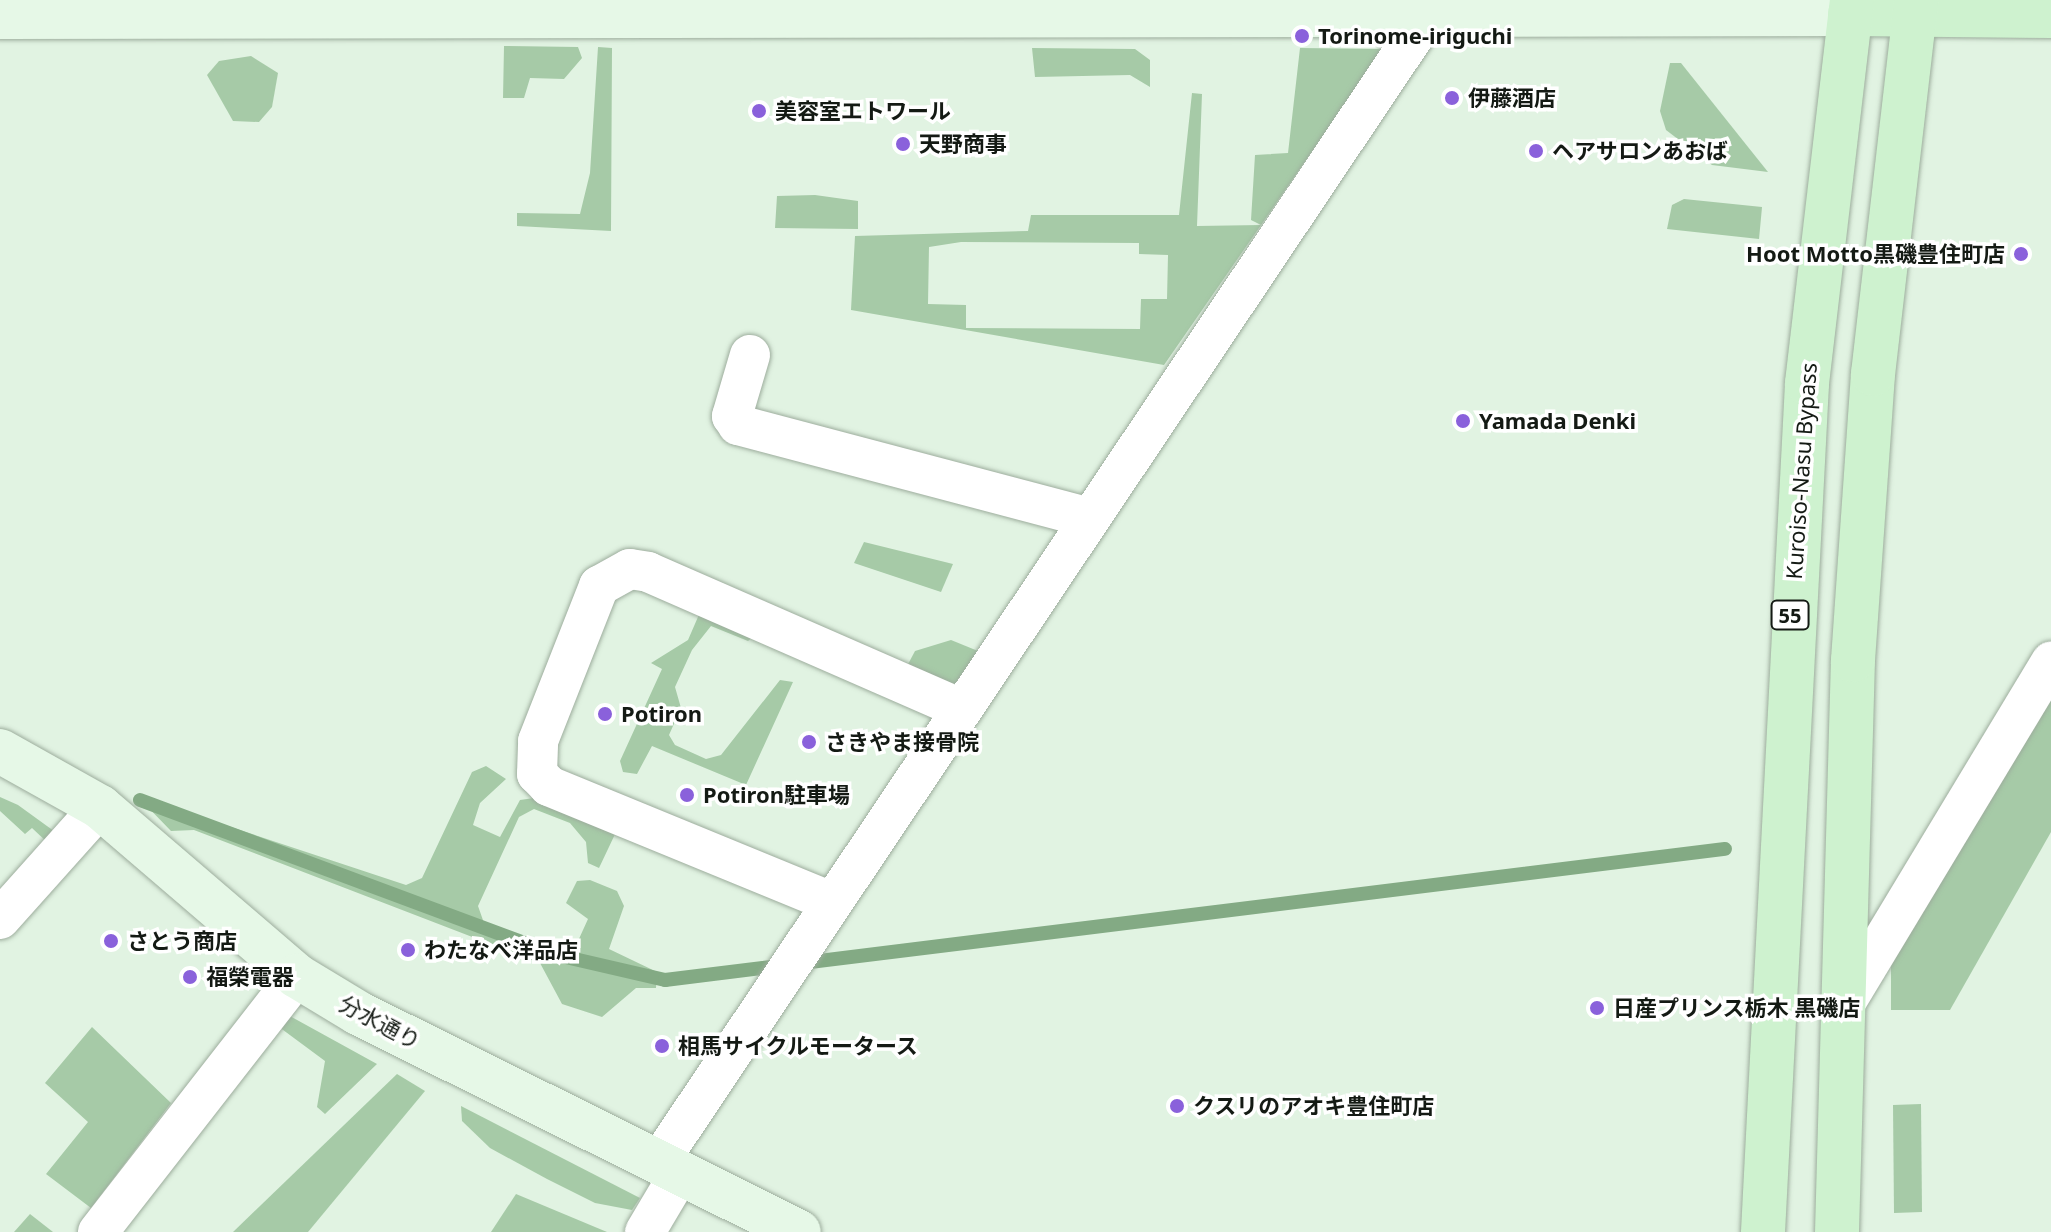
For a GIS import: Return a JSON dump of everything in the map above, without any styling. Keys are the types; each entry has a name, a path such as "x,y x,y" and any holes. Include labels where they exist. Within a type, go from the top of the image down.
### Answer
{"main road":[{"path":"0,17 412,7 1436,5 1915,8 2051,16"},
{"name":"Kuroiso-Nasu Bypass","path":"1762,1231 1804,415 1851,7"},
{"path":"1837,1232 1853,660 1871,390 1915,8"},
{"name":"分水通り","path":"0,751 100,807 297,976 799,1232"}],"street":[{"path":"645,1232 669,1168 829,901 1436,5"},
{"path":"750,355 732,416 738,425 1089,518"},
{"path":"829,901 549,786 537,774 538,741 599,586 630,569 648,572 959,708"},
{"path":"1844,1005 2051,662"},
{"path":"0,919 100,807"},
{"path":"98,1232 297,976"}],"green space":[{"path":"504,46 578,47 582,58 564,79 530,78 524,98 503,98"},
{"path":"598,47 612,48 611,231 517,226 517,213 580,214 590,173"},
{"path":"1032,48 1135,49 1150,60 1150,87 1130,75 1035,77"},
{"path":"1300,48 1383,49 1164,365 851,310 855,236 1028,231 1031,215 1179,215 1192,93 1202,94 1197,226 1261,225 1251,220 1255,155 1288,153","holes":["961,242 1139,243 1139,254 1168,255 1167,299 1141,299 1140,329 966,328 966,305 928,304 929,247"]},
{"path":"251,56 278,73 272,107 259,122 233,121 207,75 219,61"},
{"path":"1670,63 1681,63 1768,172 1712,165 1666,130 1660,111"},
{"path":"815,195 858,201 858,229 775,228 777,196"},
{"path":"1684,199 1762,207 1759,239 1667,229 1672,205"},
{"path":"864,542 953,564 941,592 854,563"},
{"path":"701,610 754,636 748,641 711,626 692,650 675,687 681,708 669,735 675,745 706,759 721,755 780,680 793,682 746,785 652,746 637,774 623,772 620,761 662,669 651,663 688,640"},
{"path":"951,640 978,651 952,688 905,670 915,651"},
{"path":"2051,682 2051,832 1950,1010 1891,1010 1891,963"},
{"path":"486,766 506,779 480,803 473,825 500,837 520,800 534,798 617,830 599,868 588,863 586,842 570,823 534,809 519,817 478,906 484,923 573,952 588,919 566,903 577,881 590,880 617,891 624,906 609,949 657,972 656,988 636,988 602,1017 562,1004 540,963 194,830 171,831 137,796 406,885 422,878 472,772"},
{"path":"0,797 18,805 58,834 49,844 32,828 25,834 0,811"},
{"path":"288,1015 377,1064 325,1114 317,1107 325,1061 275,1024"},
{"path":"92,1027 171,1103 91,1208 46,1174 88,1122 45,1083"},
{"path":"397,1074 425,1091 308,1232 233,1232"},
{"path":"1921,1104 1922,1212 1894,1213 1893,1105"},
{"path":"461,1106 640,1198 632,1210 595,1203 547,1179 490,1148 462,1121"},
{"path":"516,1194 607,1232 491,1232"},
{"path":"30,1214 53,1232 14,1232"}],"waterway":[{"path":"140,800 557,955 665,980 1725,849"}],"place":[{"name":"Torinome-iriguchi","path":"1302,36"},
{"name":"伊藤酒店","path":"1452,98"},
{"name":"美容室エトワール","path":"759,111"},
{"name":"天野商事","path":"903,144"},
{"name":"ヘアサロンあおば","path":"1536,151"},
{"name":"Hoot Motto黒磯豊住町店","path":"2021,254"},
{"name":"Yamada Denki","path":"1463,421"},
{"name":"Potiron","path":"605,714"},
{"name":"さきやま接骨院","path":"809,742"},
{"name":"Potiron駐車場","path":"687,795"},
{"name":"さとう商店","path":"111,941"},
{"name":"わたなべ洋品店","path":"408,950"},
{"name":"福榮電器","path":"190,977"},
{"name":"日産プリンス栃木 黒磯店","path":"1597,1008"},
{"name":"相馬サイクルモータース","path":"662,1046"},
{"name":"クスリのアオキ豊住町店","path":"1177,1106"}]}
